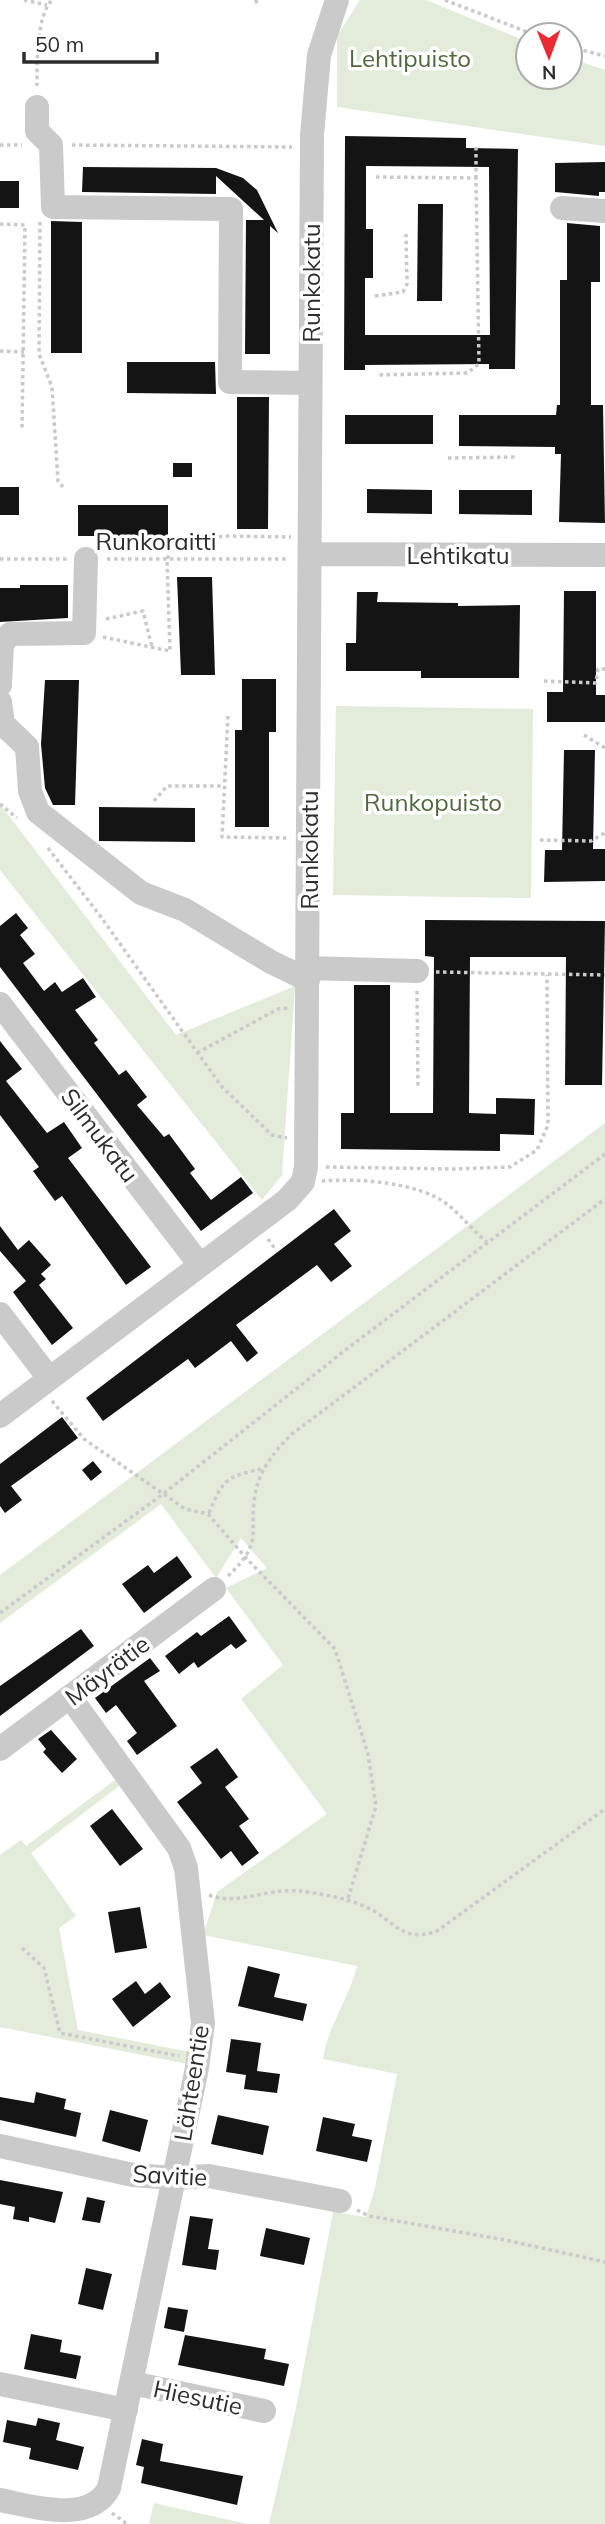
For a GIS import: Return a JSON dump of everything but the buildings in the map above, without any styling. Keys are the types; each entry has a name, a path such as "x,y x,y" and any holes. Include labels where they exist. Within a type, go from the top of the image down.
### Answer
{"street":[{"name":"Runkokatu","path":"304,1174 307,1141 308,974 302,546 310,383 303,141 319,55 337,0"},
{"path":"37,107 37,131 51,145 53,207 231,209 230,383 310,383"},
{"path":"562,208 605,211"},
{"name":"Lehtikatu","path":"302,546 605,555"},
{"path":"0,685 2,644 10,634 84,633 86,559"},
{"path":"0,702 3,724 27,747 30,791 38,812 141,893 185,911 308,974 417,971"},
{"name":"Silmukatu","path":"0,1004 200,1265"},
{"path":"0,1416 283,1203 304,1174"},
{"path":"0,1314 44,1382"},
{"name":"Mäyrätie","path":"0,1749 214,1589"},
{"name":"Lähteentie","path":"0,2500 76,2513 92,2508 105,2497 113,2477 198,2060 203,2023 199,1896 179,1848 70,1697"},
{"name":"Savitie","path":"0,2146 133,2175 174,2178 209,2176 340,2201"},
{"name":"Hiesutie","path":"0,2384 126,2410"},
{"name":"Hiesutie","path":"132,2384 264,2411"}],"path":[{"path":"24,0 47,5"},
{"path":"37,107 37,63 47,5 52,0"},
{"path":"256,0 257,7"},
{"path":"445,0 514,27"},
{"path":"584,51 605,56"},
{"path":"0,145 303,141"},
{"path":"376,375 467,373 479,364 476,147"},
{"path":"376,177 476,178"},
{"path":"40,218 39,354 52,387 58,481 64,488"},
{"path":"0,224 25,225 22,429"},
{"path":"375,296 403,292 407,284 406,234"},
{"path":"0,351 24,352"},
{"path":"448,457 516,457"},
{"path":"84,633 170,651 167,559 177,540 228,536 302,546"},
{"name":"Runkoraitti","path":"0,559 294,558 302,546"},
{"path":"84,633 101,620 143,611 152,648"},
{"path":"544,681 597,683 598,670 605,669"},
{"path":"228,716 222,837 297,838"},
{"path":"584,735 605,748"},
{"path":"154,801 167,786 223,786"},
{"path":"0,804 24,824"},
{"path":"540,840 591,841 605,833"},
{"path":"42,842 101,917 222,1087 272,1135 307,1141"},
{"path":"418,1087 417,971 605,975"},
{"path":"304,1174 510,1167 537,1150 548,1125 547,975"},
{"path":"197,1053 278,1009 308,1005"},
{"path":"0,1613 163,1494 487,1242 605,1154"},
{"path":"304,1174 332,1180 402,1186 426,1192 448,1204 487,1242"},
{"path":"214,1589 247,1559 254,1542 256,1491 265,1468 292,1434 605,1199"},
{"path":"264,1235 276,1250"},
{"path":"44,1382 84,1439 185,1509 208,1514 247,1559 335,1649 368,1754 376,1806 346,1902"},
{"path":"208,1514 218,1491 230,1477 265,1468"},
{"path":"199,1896 227,1902 268,1891 298,1891 365,1906 407,1934 421,1937 437,1931 605,1809"},
{"path":"22,1948 44,1968 60,2033 198,2060"},
{"path":"340,2201 369,2216 605,2262"}],"green space":[{"name":"Lehtipuisto","path":"360,0 426,0 514,36 514,91 584,91 584,63 605,70 605,146 337,107 337,36"},
{"name":"Runkopuisto","path":"336,706 533,709 531,898 333,895"},
{"path":"0,804 176,1035 295,986 282,1175 262,1200 0,870"},
{"path":"605,1123 605,2524 269,2524 296,2408 333,2212 366,2217 375,2188 397,2074 323,2059 329,2035 357,1966 203,1935 217,1892 327,1814 241,1699 283,1665 226,1588 267,1568 241,1538 216,1578 161,1504 0,1623 0,1575"},
{"path":"115,1780 119,1786 31,1853 76,1916 59,1928 78,2030 190,2052 188,2064 0,2027 0,1855 21,1840 26,1846"},
{"path":"154,2503 247,2524 149,2524"}]}
